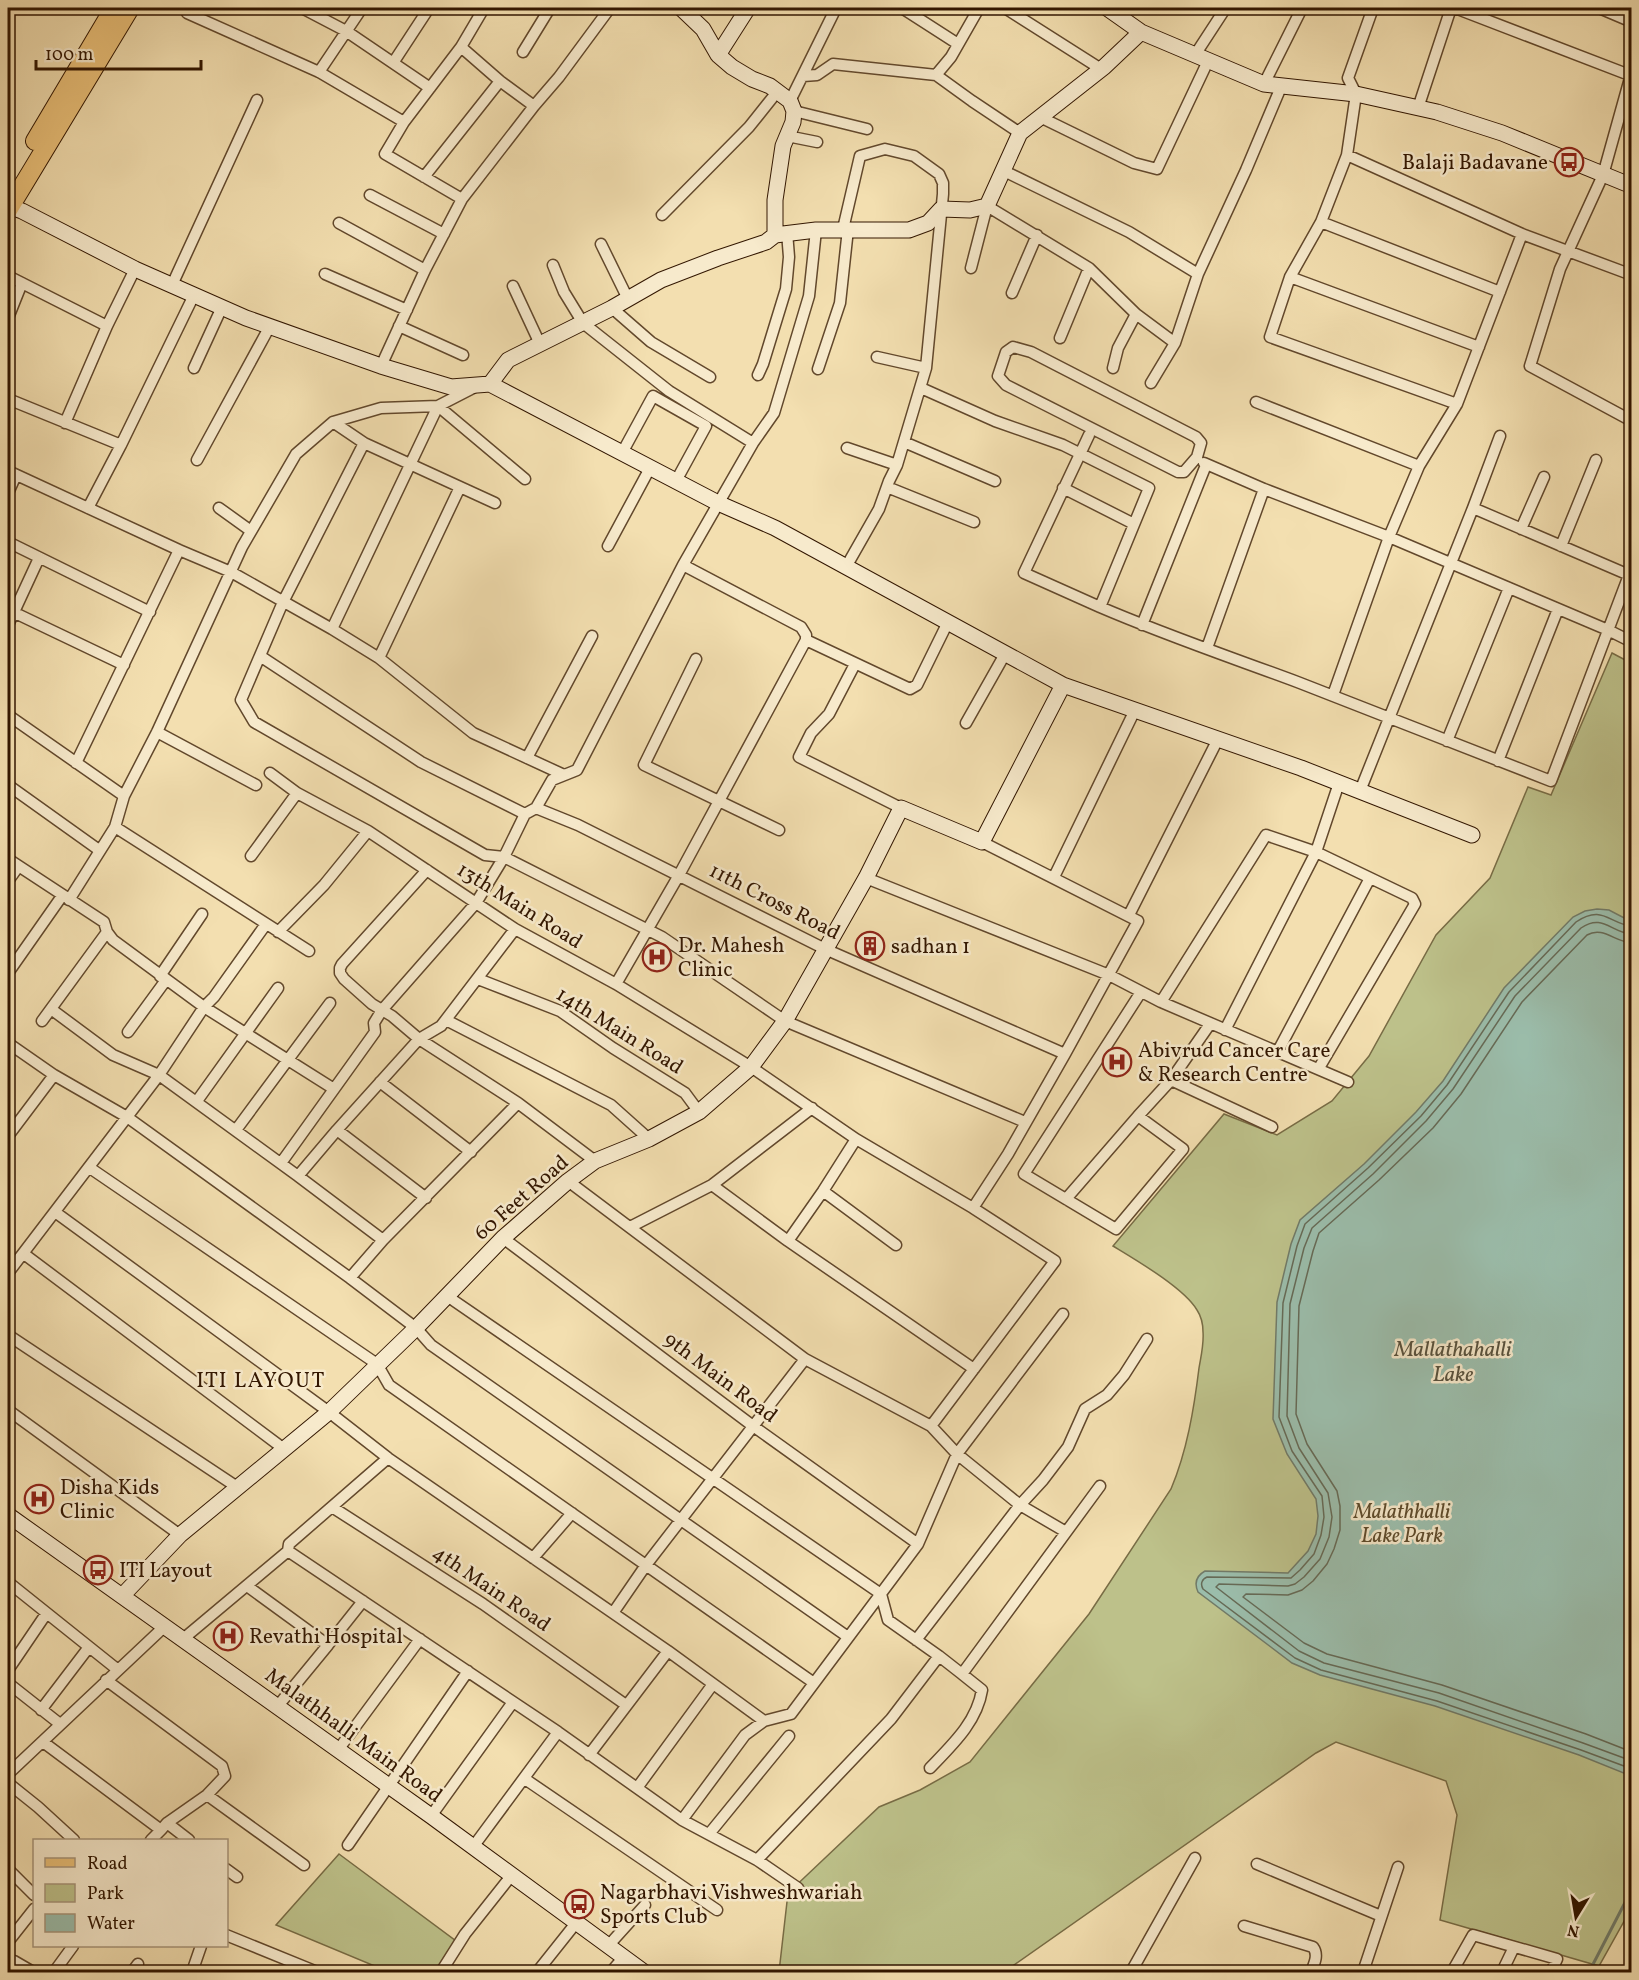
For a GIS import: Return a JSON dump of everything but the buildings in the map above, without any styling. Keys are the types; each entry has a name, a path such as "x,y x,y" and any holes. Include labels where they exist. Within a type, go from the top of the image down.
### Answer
{"main road":[{"path":"11,201 114,8"},
{"path":"11,201 130,8"}],"street":[{"path":"302,8 346,32 430,88"},
{"path":"319,72 362,8"},
{"path":"393,63 429,8"},
{"path":"462,200 385,154 404,122 460,47 484,8"},
{"path":"523,52 550,8"},
{"path":"381,366 425,270 462,200 610,8"},
{"path":"681,8 703,29 718,55 732,67 770,86 792,106 867,129"},
{"path":"718,55 748,8"},
{"path":"758,375 786,289 789,257 781,234 775,200 783,146 793,122 792,106 803,76 837,8"},
{"path":"902,8 958,44"},
{"path":"936,75 979,8"},
{"path":"1005,8 1101,69"},
{"path":"1107,8 1141,32 1264,84 1356,94 1437,111 1502,134 1632,186"},
{"path":"1040,117 1134,163 1157,170 1202,58 1225,9 1235,8"},
{"path":"1264,84 1302,8"},
{"path":"1373,8 1348,78 1356,94 1347,155 1321,222 1290,277 1270,337 1457,404"},
{"path":"1418,108 1453,8 1631,74 1603,175 1560,269 1530,366 1632,421"},
{"path":"1599,8 1632,22"},
{"path":"187,13 319,72 404,122"},
{"path":"971,268 987,206 1020,133 1101,69 1141,32"},
{"path":"460,47 534,106"},
{"path":"803,76 817,75 833,64 936,75 1020,133"},
{"path":"424,177 500,81"},
{"path":"1151,383 1175,343 1198,274 1281,87"},
{"path":"662,214 749,127 777,92"},
{"path":"172,285 257,100"},
{"path":"787,136 818,142"},
{"path":"818,369 840,303 845,229 860,156 885,149 914,156 939,174 943,183 926,368 897,465 879,509 846,567"},
{"path":"1347,155 1522,234 1632,275"},
{"path":"1002,170 1129,232 1198,274"},
{"path":"370,195 444,234"},
{"path":"11,201 135,269 246,318 381,366 451,387 484,385 718,503 775,528 1063,685 1339,783 1472,836"},
{"path":"8,973 66,898 115,827 124,796 158,732 251,531 296,454 333,422 381,408 438,406 484,385 508,360 612,308 661,280 766,242 781,234 845,229 909,230 928,223 941,209 970,210 987,206 1089,268 1136,314 1175,343"},
{"path":"1321,222 1500,292"},
{"path":"339,223 425,270"},
{"path":"281,1163 375,1032 374,1023 382,1010 477,903 504,857 525,814 536,808 552,780 577,770 683,565 753,443 774,413 809,296 816,230"},
{"path":"1333,695 1389,537 1419,466 1457,404 1522,234"},
{"path":"1012,293 1037,235"},
{"path":"601,244 628,299"},
{"path":"553,265 564,292 583,323 669,391 753,443"},
{"path":"1059,338 1089,268"},
{"path":"65,423 107,326 135,269"},
{"path":"325,274 407,309"},
{"path":"8,276 107,326"},
{"path":"1290,277 1479,347"},
{"path":"8,318 22,283"},
{"path":"513,286 540,344"},
{"path":"88,508 122,445 194,296"},
{"path":"194,368 222,307"},
{"path":"612,308 651,342 710,377"},
{"path":"1113,368 1118,348 1136,314"},
{"path":"197,460 270,326"},
{"path":"399,326 463,355"},
{"path":"1142,626 1202,461 1201,443 1196,437 1031,352 1013,346 1006,352 998,376 1005,385 1178,472 1184,472 1202,461"},
{"path":"877,357 926,368"},
{"path":"921,388 995,420 1063,445 1149,488 1100,607"},
{"path":"622,453 652,396 706,426 676,481"},
{"path":"8,399 122,445"},
{"path":"1256,402 1419,466"},
{"path":"332,629 438,406"},
{"path":"438,406 525,478"},
{"path":"333,422 364,443 495,503"},
{"path":"1089,435 1024,573 1142,626 1333,695 1551,781 1630,575 1473,508"},
{"path":"1360,791 1500,436"},
{"path":"904,442 995,481"},
{"path":"364,443 283,602 241,700 254,722 485,855 504,857 647,928 785,1021 1026,1122"},
{"path":"848,448 897,465"},
{"path":"1561,546 1596,460"},
{"path":"1202,461 1264,489 1451,563 1632,642"},
{"path":"608,546 650,468"},
{"path":"8,494 12,473 231,572 379,658 473,733 564,775"},
{"path":"1521,529 1544,477"},
{"path":"379,658 460,487"},
{"path":"887,487 974,522"},
{"path":"1063,488 1134,524"},
{"path":"1207,648 1264,489"},
{"path":"219,508 251,531"},
{"path":"8,542 150,612"},
{"path":"76,763 179,550"},
{"path":"8,625 39,558"},
{"path":"616,984 680,875 806,640 801,627 683,565"},
{"path":"1447,741 1509,588"},
{"path":"1498,761 1558,609"},
{"path":"13,612 124,665"},
{"path":"806,640 910,689 914,688 948,622"},
{"path":"527,758 592,636"},
{"path":"966,723 1005,654"},
{"path":"260,656 421,762 525,814"},
{"path":"696,659 644,765 779,830"},
{"path":"855,663 829,714 811,733 799,757 901,808 982,842 1138,921 1008,1154 973,1208"},
{"path":"982,842 1063,685"},
{"path":"1054,877 1136,710"},
{"path":"8,715 124,796"},
{"path":"158,732 256,785"},
{"path":"1129,915 1218,740"},
{"name":"13th Main Road","path":"270,772 297,793 368,831 515,930 616,984 751,1067 856,1139 973,1208 1055,1261 974,1369"},
{"path":"1226,1030 1316,852 1339,783"},
{"path":"8,785 99,850"},
{"path":"251,856 297,793"},
{"name":"11th Cross Road","path":"536,808 578,825 825,949 1065,1054"},
{"name":"60 Feet Road","path":"122,1596 180,1535 329,1412 416,1328 503,1238 568,1181 596,1161 649,1140 699,1112 751,1067 785,1021 866,878 901,808"},
{"path":"115,827 309,951"},
{"path":"278,932 324,885 368,831"},
{"path":"1161,1002 1266,835 1316,852 1412,898 1415,904 1319,1068"},
{"path":"8,859 104,922 113,940 204,1007 290,1059 334,1089"},
{"path":"8,881 18,867"},
{"path":"427,870 340,968 344,979 419,1039 518,1103 596,1161"},
{"path":"866,878 1109,975 1161,1002 1348,1082"},
{"path":"1278,1051 1370,878"},
{"path":"128,1032 202,914"},
{"path":"8,1273 159,1075 204,1007 214,997 266,924"},
{"path":"298,1176 419,1039 441,1026 515,930"},
{"path":"42,1021 107,932"},
{"name":"14th Main Road","path":"478,979 560,1011 613,1048 685,1093 699,1112"},
{"path":"197,1101 278,988"},
{"path":"1138,1116 1184,1149 1116,1229 1024,1174 1141,992"},
{"path":"236,1130 330,1003"},
{"path":"51,1009 113,1055 159,1075 197,1101 383,1240"},
{"path":"446,1020 611,1105 649,1140"},
{"path":"1066,1199 1171,1080 1210,1023"},
{"path":"8,1043 54,1075 127,1117 350,1278 416,1328 431,1345 848,1637"},
{"path":"8,1136 54,1075"},
{"path":"1171,1080 1272,1126"},
{"path":"380,1082 471,1152"},
{"path":"350,1278 383,1240 518,1103"},
{"path":"630,1227 712,1185 812,1108"},
{"path":"337,1130 426,1198"},
{"path":"788,1241 856,1139"},
{"path":"90,1167 377,1364 389,1384 814,1683"},
{"path":"568,1181 805,1359 931,1426 957,1454 1020,1505 1066,1532"},
{"path":"712,1185 788,1241 974,1369 931,1426"},
{"path":"823,1191 896,1245"},
{"path":"55,1212 329,1412 388,1458 668,1651 764,1721"},
{"name":"9th Main Road","path":"503,1238 753,1426 918,1544"},
{"path":"24,1254 284,1449"},
{"path":"447,1296 881,1594 888,1620 982,1690 979,1706 959,1738 930,1768"},
{"path":"682,1820 745,1735 764,1721 791,1714 918,1544 957,1454 1063,1314"},
{"path":"8,1335 237,1487"},
{"path":"916,1640 1020,1505 1068,1447 1085,1409 1107,1395 1124,1375 1148,1339"},
{"path":"613,1613 646,1565 805,1359"},
{"path":"8,1410 180,1535"},
{"path":"183,1639 288,1551 289,1544 388,1458"},
{"path":"962,1674 1100,1486"},
{"name":"4th Main Road","path":"332,1507 483,1604 626,1705"},
{"path":"533,1558 572,1513"},
{"name":"Malathhalli Main Road","path":"8,1515 432,1816 644,1972"},
{"path":"288,1551 558,1732 682,1820 757,1860 798,1888"},
{"path":"8,1582 118,1670"},
{"path":"247,1586 328,1645"},
{"path":"277,1707 363,1601"},
{"path":"8,1670 46,1614"},
{"path":"8,1774 165,1626"},
{"path":"338,1750 420,1639"},
{"path":"41,1710 89,1647"},
{"path":"589,1755 668,1651"},
{"path":"757,1860 891,1719 939,1656"},
{"path":"348,1845 468,1671"},
{"path":"106,1680 222,1766 225,1776 207,1795 164,1826 152,1839"},
{"path":"8,1683 60,1724"},
{"path":"637,1788 713,1684"},
{"path":"432,1816 513,1702"},
{"path":"473,1847 558,1732"},
{"path":"709,1834 789,1736"},
{"path":"43,1742 164,1826 187,1839"},
{"path":"525,1779 717,1910"},
{"path":"8,1783 73,1839"},
{"path":"207,1795 304,1865"},
{"path":"1131,1972 1195,1858"},
{"path":"1257,1864 1381,1916"},
{"path":"1363,1972 1398,1867"},
{"path":"8,1869 33,1894"},
{"path":"228,1870 237,1877"},
{"path":"441,1972 465,1934 511,1876"},
{"path":"608,1946 645,1905"},
{"path":"8,1942 33,1910"},
{"path":"537,1972 576,1923"},
{"path":"1244,1926 1313,1947 1316,1957 1311,1972"},
{"path":"1452,1972 1473,1935 1557,1959 1551,1972"},
{"path":"228,1936 317,1972"},
{"path":"54,1972 72,1947"},
{"path":"192,1972 201,1947"},
{"path":"1502,1972 1514,1947"},
{"path":"611,1972 623,1958"},
{"path":"10,1962 33,1972"}],"green space":[{"name":"Malathhalli Lake Park","path":"1612,653 1631,663 1632,1907 1599,1966 1440,1920 1457,1815 1446,1781 1336,1742 1316,1753 1004,1972 779,1972 788,1893 879,1807 920,1790 970,1762 1089,1614 1171,1489 1186,1445 1192,1414 1203,1346 1202,1320 1197,1310 1182,1293 1159,1275 1113,1246 1224,1114 1277,1135 1332,1101 1369,1056 1436,935 1490,878 1528,787 1551,795"},
{"path":"339,1854 456,1941 435,1972 389,1972 276,1925"}],"water":[{"name":"Mallathahalli Lake","path":"1609,910 1632,922 1631,1776 1579,1755 1435,1706 1320,1675 1292,1663 1198,1592 1196,1586 1198,1577 1205,1571 1288,1573 1308,1551 1316,1534 1318,1516 1316,1499 1287,1454 1273,1419 1277,1302 1291,1244 1300,1220 1364,1164 1416,1112 1443,1081 1504,988 1573,917 1585,911"}],"waterway":[{"path":"1589,1972 1632,1889"}],"place":[{"name":"Balaji Badavane","path":"1569,162"},
{"name":"sadhan 1","path":"870,946"},
{"name":"Dr. Mahesh Clinic","path":"657,957"},
{"name":"Abivrud Cancer Care & Research Centre","path":"1117,1062"},
{"name":"Disha Kids Clinic","path":"39,1499"},
{"name":"ITI Layout","path":"98,1570"},
{"name":"Revathi Hospital","path":"228,1636"},
{"name":"Nagarbhavi Vishweshwariah Sports Club","path":"579,1904"}],"district":[{"name":"ITI LAYOUT","path":"261,1379"}]}
